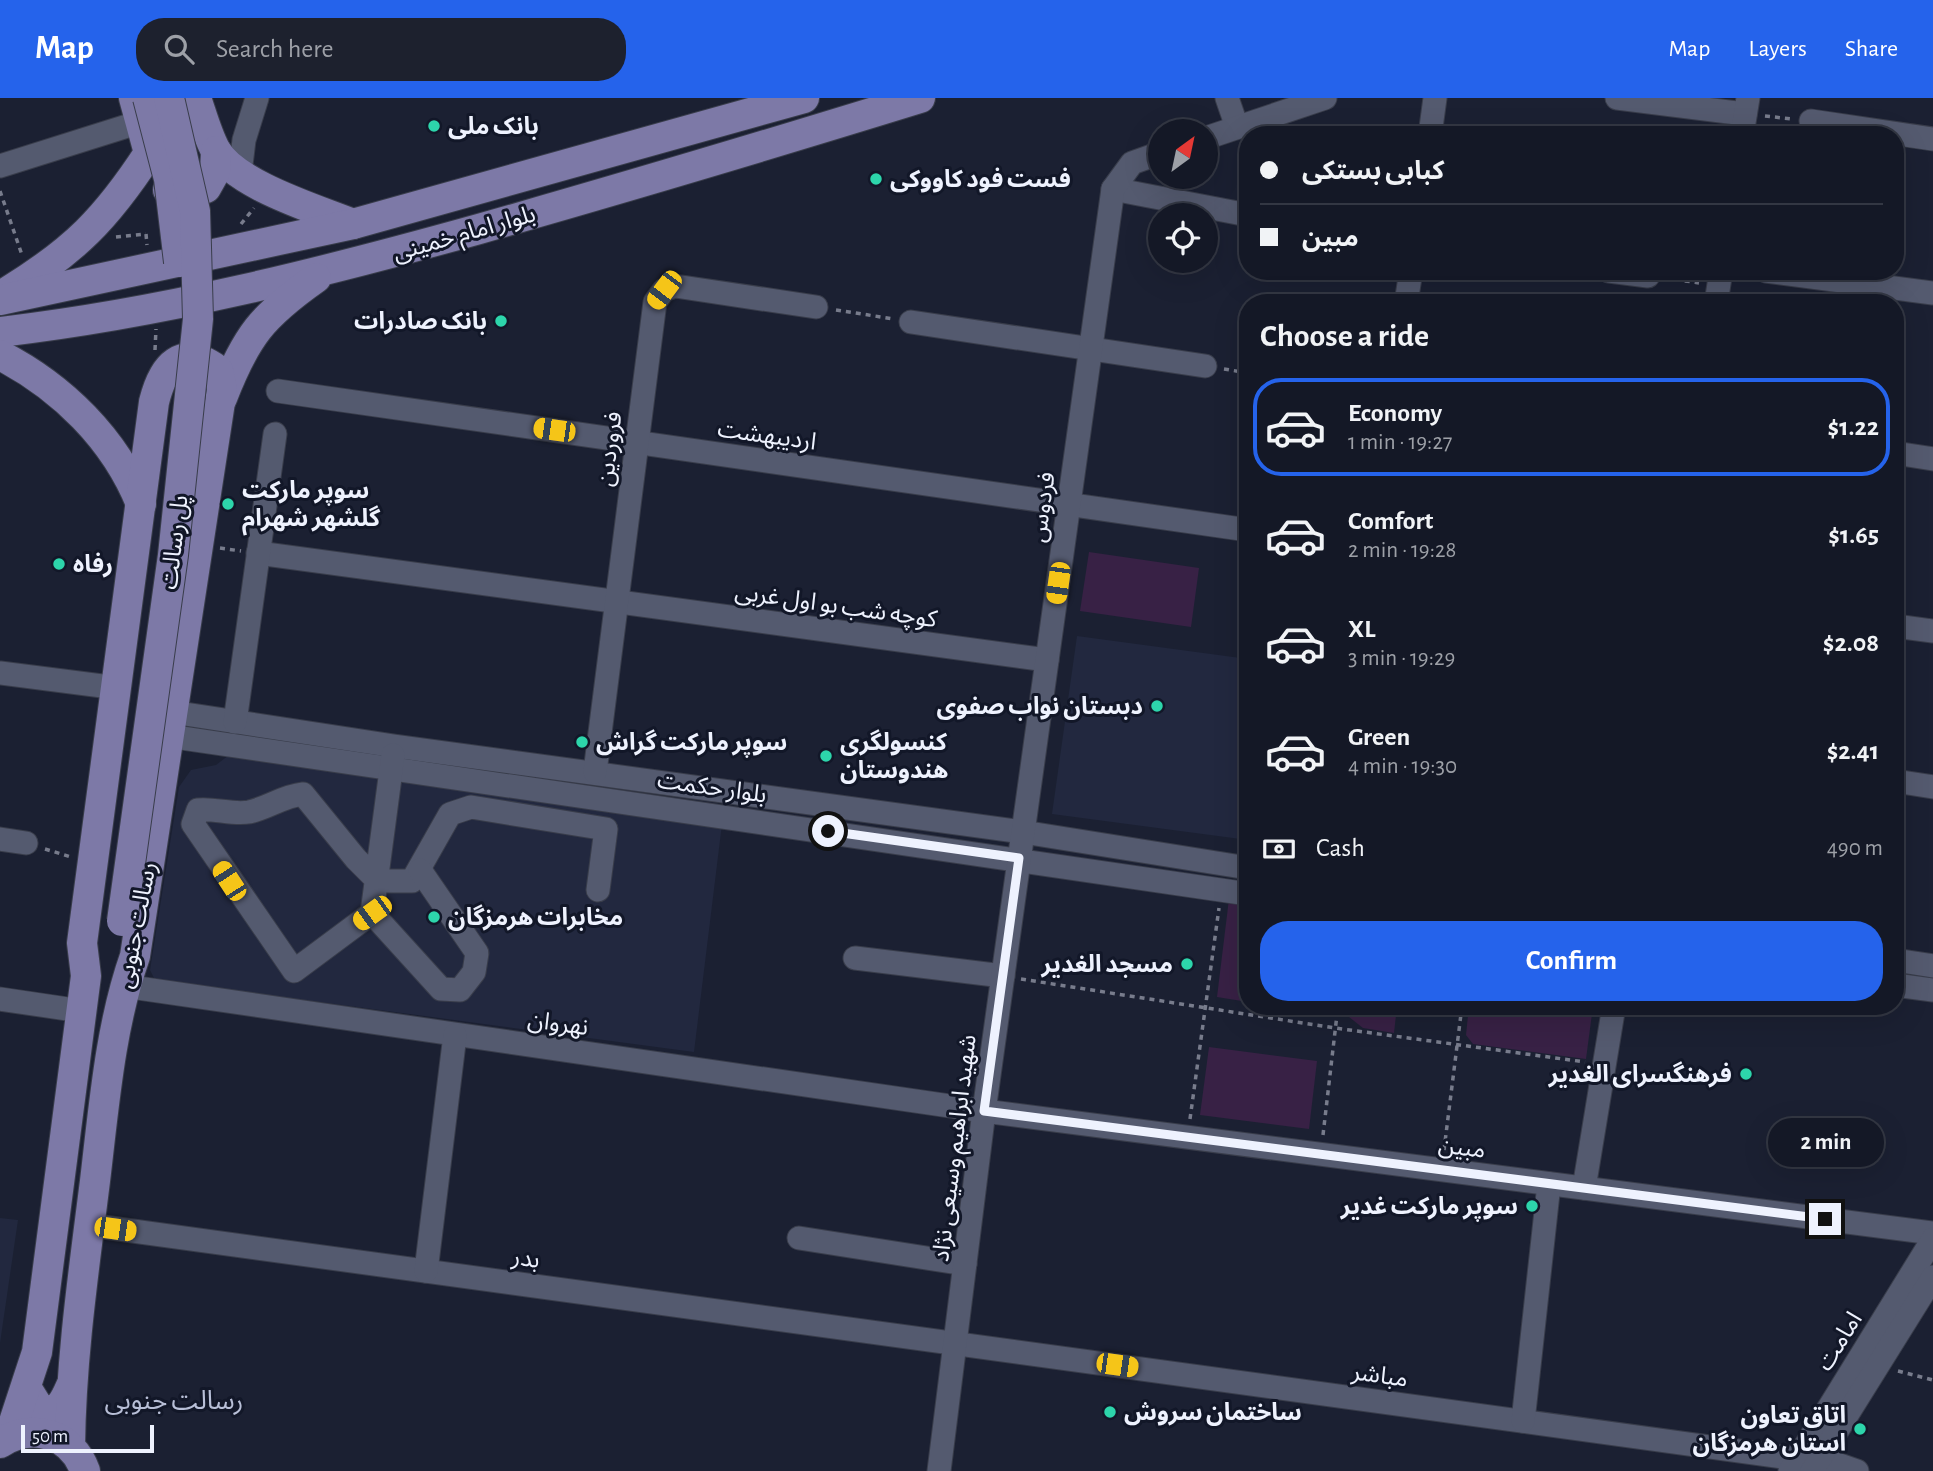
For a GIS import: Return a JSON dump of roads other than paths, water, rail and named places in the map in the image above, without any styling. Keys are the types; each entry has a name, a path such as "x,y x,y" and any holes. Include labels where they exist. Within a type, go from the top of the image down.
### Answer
{"main road":[{"name":"پل رسالت","path":"86,976 113,919 173,555 198,319 195,211 169,98"},
{"path":"141,106 149,153 161,185 169,191 190,194 209,184 215,172 216,151 196,98"},
{"name":"بلوار امام خمینی","path":"0,299 354,224 804,98"},
{"name":"بلوار امام خمینی","path":"0,332 156,309 325,272 651,181 920,98"},
{"name":"پل رسالت","path":"124,986 113,919 179,330 179,252 169,179 141,106"},
{"path":"216,151 240,173 269,191 354,224"},
{"path":"0,299 44,269 92,230 109,211 149,153"},
{"path":"219,405 239,355 251,335 282,303 325,272"},
{"path":"0,355 55,391 86,419 124,466 141,504"},
{"name":"رسالت جنوبی","path":"3,1441 27,1389 37,1352 86,976 82,943 155,402 161,376 168,366 177,360 192,358 207,362 222,376 135,956 124,986 104,1104 71,1387 86,1462"},
{"path":"27,1389 40,1410 53,1411 60,1407 71,1387"},
{"path":"3,1441 41,1432 57,1437 86,1462"}],"street":[{"path":"240,173 244,140 257,98"},
{"path":"1218,134 1237,127 1227,98"},
{"path":"1240,126 1325,98"},
{"path":"1431,126 1434,98"},
{"path":"1617,98 1745,116"},
{"path":"0,166 141,106"},
{"path":"1811,121 1845,126"},
{"path":"1904,135 1933,139"},
{"path":"1148,157 1132,163 1113,189 1239,213"},
{"name":"فردوس","path":"1023,832 1113,189"},
{"path":"1834,280 1933,293"},
{"name":"فروردین","path":"595,772 655,302 664,290 675,286 816,307"},
{"path":"911,322 1205,366"},
{"name":"اردیبهشت","path":"278,391 1239,529"},
{"path":"235,722 275,434"},
{"path":"1904,454 1933,459"},
{"name":"کوچه شب بو اول غربی","path":"258,553 1047,660"},
{"path":"1904,627 1933,631"},
{"path":"0,673 118,688"},
{"name":"بلوار حکمت","path":"170,724 235,722 393,757 595,772 1023,832 1239,867"},
{"name":"بلوار حکمت","path":"170,724 393,757 1239,893"},
{"path":"393,757 378,881 372,913 294,971 193,824 198,810 212,808 246,813 291,795 303,794 356,859 378,881 412,881 450,814 471,807 606,829 598,890"},
{"path":"1904,782 1933,787"},
{"name":"شهید ابراهیم وسیعی نژاد","path":"939,1471 984,1111 1023,832"},
{"path":"0,839 26,843"},
{"path":"372,913 442,989 460,990 474,972 477,953 420,870"},
{"path":"855,958 1003,976"},
{"path":"1904,961 1933,965"},
{"name":"نهروان","path":"124,986 984,1111"},
{"path":"1904,986 1933,990"},
{"path":"0,999 81,1012"},
{"path":"1584,1188 1612,1015"},
{"path":"426,1271 456,1035"},
{"name":"مبین","path":"984,1111 1933,1233"},
{"path":"1523,1421 1549,1184"},
{"name":"بدر","path":"89,1225 955,1343"},
{"path":"799,1238 965,1264"},
{"name":"امامت","path":"1805,1465 1933,1239"},
{"name":"امامت","path":"1805,1465 1878,1366 1933,1277"},
{"name":"مباشر","path":"955,1343 1523,1421 1857,1471"}],"place":[{"name":"بانک ملی","path":"434,126"},
{"name":"فست فود کاووکی","path":"876,179"},
{"name":"بانک صادرات","path":"501,321"},
{"name":"سوپر مارکت گلشهر شهرام","path":"228,504"},
{"name":"رفاه","path":"59,564"},
{"name":"دبستان نواب صفوی","path":"1157,706"},
{"name":"سوپر مارکت گراش","path":"582,742"},
{"name":"کنسولگری هندوستان","path":"826,756"},
{"name":"مخابرات هرمزگان","path":"434,917"},
{"name":"مسجد الغدیر","path":"1187,964"},
{"name":"فرهنگسرای الغدیر","path":"1746,1074"},
{"name":"سوپر مارکت غدیر","path":"1532,1206"},
{"name":"ساختمان سروش","path":"1110,1412"},
{"name":"اتاق تعاون استان هرمزگان","path":"1860,1429"}],"district":[{"name":"رسالت جنوبی","path":"174,1400"}]}
